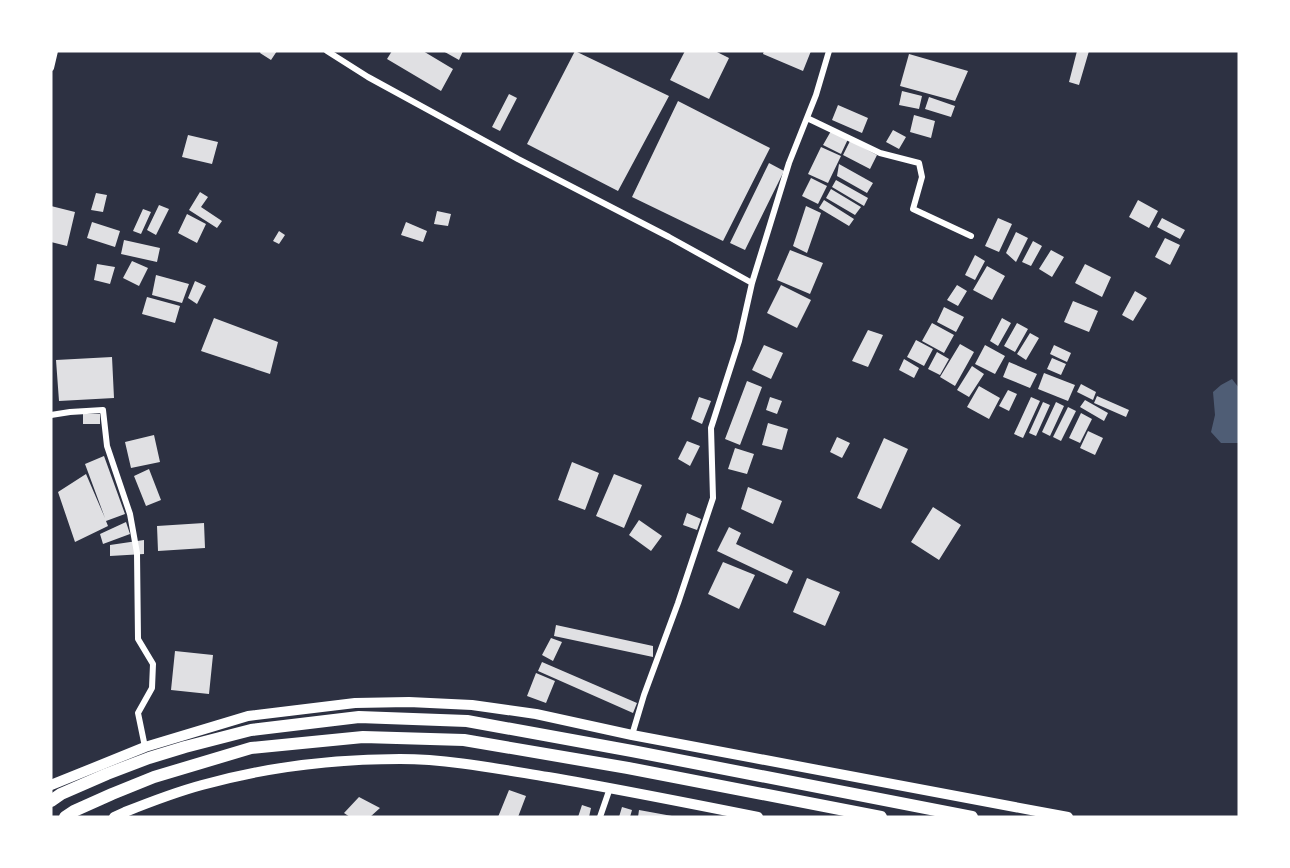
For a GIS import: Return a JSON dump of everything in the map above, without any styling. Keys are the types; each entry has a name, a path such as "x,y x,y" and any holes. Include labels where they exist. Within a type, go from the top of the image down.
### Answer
{"highway":[{"path":"51,801 61,794 107,774 185,747 251,730 359,717 466,721 972,817"},
{"path":"65,817 154,777 251,748 363,737 464,741 628,768 881,817"}],"main road":[{"path":"51,785 145,747 248,716 355,703 409,702 472,705 536,714 632,735 1068,817"},
{"path":"114,817 200,785 260,771 304,764 401,759 452,762 610,788 758,817"}],"street":[{"path":"51,68 55,51"},
{"path":"327,51 378,83 752,283"},
{"path":"632,735 713,498 711,428 789,163 816,94 828,51"},
{"path":"807,118 880,153 919,164 922,177 912,209 971,236"},
{"path":"51,415 70,411 104,410 107,446 130,514 136,553 138,639 153,664 152,688 138,713 145,747"},
{"path":"600,817 610,788"}],"water":[{"path":"1232,379 1239,388 1239,443 1221,443 1211,432 1215,415 1213,392"}],"building":[{"path":"261,51 277,51 271,60 260,53"},
{"path":"392,51 423,51 453,69 441,91 387,59"},
{"path":"443,51 463,51 459,60"},
{"path":"575,51 669,96 618,191 527,144"},
{"path":"685,51 715,51 729,58 709,99 670,80"},
{"path":"764,51 811,51 803,71 763,54"},
{"path":"1077,51 1089,51 1079,85 1069,82"},
{"path":"909,54 968,71 955,101 900,86"},
{"path":"902,91 922,96 919,109 899,105"},
{"path":"509,94 517,98 500,131 492,127"},
{"path":"929,97 955,106 951,117 925,109"},
{"path":"678,101 770,148 723,241 632,197"},
{"path":"838,105 868,118 862,133 832,120"},
{"path":"914,115 935,121 931,138 910,132"},
{"path":"893,130 906,137 899,149 886,142"},
{"path":"831,131 848,139 841,154 823,145"},
{"path":"188,135 218,142 212,164 182,157"},
{"path":"850,141 877,155 870,169 843,155"},
{"path":"821,147 841,156 828,183 808,174"},
{"path":"769,163 784,171 745,250 730,243"},
{"path":"839,164 873,183 867,193 837,176"},
{"path":"811,178 827,186 818,204 802,196"},
{"path":"836,180 868,198 864,206 832,187"},
{"path":"831,189 861,207 855,215 826,198"},
{"path":"200,192 208,197 201,207 222,221 217,228 189,210"},
{"path":"96,193 107,195 103,212 91,210"},
{"path":"824,200 854,219 849,226 819,208"},
{"path":"1138,200 1158,211 1149,228 1129,217"},
{"path":"159,205 169,209 156,235 147,230"},
{"path":"51,206 75,212 67,246 51,242"},
{"path":"806,206 821,213 807,253 793,246"},
{"path":"143,209 151,212 141,234 133,231"},
{"path":"437,211 451,214 448,226 434,224"},
{"path":"187,214 206,224 197,243 178,233"},
{"path":"998,218 1012,224 999,252 985,246"},
{"path":"1162,218 1185,230 1180,239 1157,227"},
{"path":"92,222 120,231 115,247 87,238"},
{"path":"406,222 427,231 423,242 401,235"},
{"path":"279,231 285,235 279,244 273,241"},
{"path":"1016,232 1028,238 1016,262 1006,253"},
{"path":"1165,238 1180,245 1170,265 1155,257"},
{"path":"124,240 160,248 157,262 121,254"},
{"path":"1033,241 1042,246 1031,266 1022,262"},
{"path":"790,250 823,263 810,294 777,280"},
{"path":"1051,250 1064,257 1052,277 1039,269"},
{"path":"975,255 985,261 975,280 965,275"},
{"path":"132,261 148,268 139,286 123,278"},
{"path":"97,264 115,267 110,284 94,280"},
{"path":"1085,264 1111,277 1102,297 1075,283"},
{"path":"987,266 1005,276 992,300 973,290"},
{"path":"156,275 189,284 182,303 152,295"},
{"path":"195,281 206,286 197,304 188,298"},
{"path":"781,285 811,300 797,328 767,313"},
{"path":"957,285 967,291 958,306 947,300"},
{"path":"1135,291 1147,298 1133,321 1122,315"},
{"path":"147,297 180,306 175,323 142,314"},
{"path":"1073,301 1098,311 1089,332 1064,322"},
{"path":"944,307 964,317 956,332 937,322"},
{"path":"214,318 278,342 270,374 201,351"},
{"path":"1002,318 1011,323 998,346 990,341"},
{"path":"932,323 954,335 944,353 922,341"},
{"path":"1017,323 1028,329 1015,352 1004,346"},
{"path":"868,330 883,335 868,367 852,361"},
{"path":"1030,333 1039,338 1026,360 1017,354"},
{"path":"916,340 933,349 924,366 907,357"},
{"path":"960,344 974,352 955,386 940,377"},
{"path":"764,345 783,353 771,379 752,370"},
{"path":"985,345 1005,356 995,374 975,364"},
{"path":"1054,345 1071,353 1067,362 1050,354"},
{"path":"937,352 949,359 940,375 928,369"},
{"path":"112,357 114,398 59,401 56,360"},
{"path":"1052,358 1066,364 1061,375 1047,369"},
{"path":"904,359 919,368 914,378 899,370"},
{"path":"1009,362 1037,374 1030,388 1003,377"},
{"path":"972,366 984,374 969,397 957,390"},
{"path":"1044,373 1075,385 1068,401 1038,389"},
{"path":"747,381 762,387 740,445 725,439"},
{"path":"1081,384 1096,392 1093,400 1077,392"},
{"path":"979,386 1000,398 989,419 967,407"},
{"path":"1008,390 1017,394 1009,411 999,406"},
{"path":"1097,396 1129,410 1126,417 1094,403"},
{"path":"699,397 711,401 702,424 691,419"},
{"path":"770,397 782,401 777,414 766,410"},
{"path":"1031,397 1040,401 1023,438 1014,434"},
{"path":"1085,400 1108,413 1104,421 1080,407"},
{"path":"1043,402 1050,405 1036,436 1029,433"},
{"path":"1056,402 1064,406 1050,436 1042,432"},
{"path":"1068,407 1076,411 1061,441 1053,437"},
{"path":"1081,413 1092,419 1080,443 1069,438"},
{"path":"83,414 100,414 100,424 83,424"},
{"path":"768,423 788,429 782,450 762,445"},
{"path":"1088,431 1103,438 1095,455 1080,448"},
{"path":"154,435 160,462 131,468 125,442"},
{"path":"837,437 850,443 842,458 830,452"},
{"path":"884,438 908,449 881,509 857,498"},
{"path":"687,441 700,446 690,466 678,459"},
{"path":"735,448 754,454 747,474 728,469"},
{"path":"104,456 125,514 106,521 108,526 75,542 58,492 86,474 105,518 85,464"},
{"path":"572,462 599,473 585,510 558,500"},
{"path":"149,469 161,500 146,506 134,476"},
{"path":"614,474 642,485 624,528 596,516"},
{"path":"748,487 782,501 773,524 741,509"},
{"path":"933,507 961,525 939,560 911,542"},
{"path":"687,513 701,519 697,530 683,525"},
{"path":"639,520 662,536 651,551 629,535"},
{"path":"126,522 130,534 103,544 100,534"},
{"path":"204,523 205,548 158,551 157,526"},
{"path":"729,527 741,533 736,544 793,571 787,584 717,551"},
{"path":"144,540 144,554 110,556 110,545"},
{"path":"723,562 755,575 739,609 708,594"},
{"path":"807,578 840,592 825,626 793,612"},
{"path":"556,625 653,646 653,657 554,636"},
{"path":"551,638 562,642 553,661 542,655"},
{"path":"175,651 213,655 209,694 171,690"},
{"path":"542,662 637,703 633,713 538,671"},
{"path":"536,673 555,681 546,703 527,696"},
{"path":"509,790 526,796 518,817 498,817"},
{"path":"359,797 380,808 370,817 350,817 344,813"},
{"path":"582,805 591,808 589,817 578,817"},
{"path":"622,807 632,810 630,817 619,817"},
{"path":"639,810 672,816 672,817 638,817"}]}
